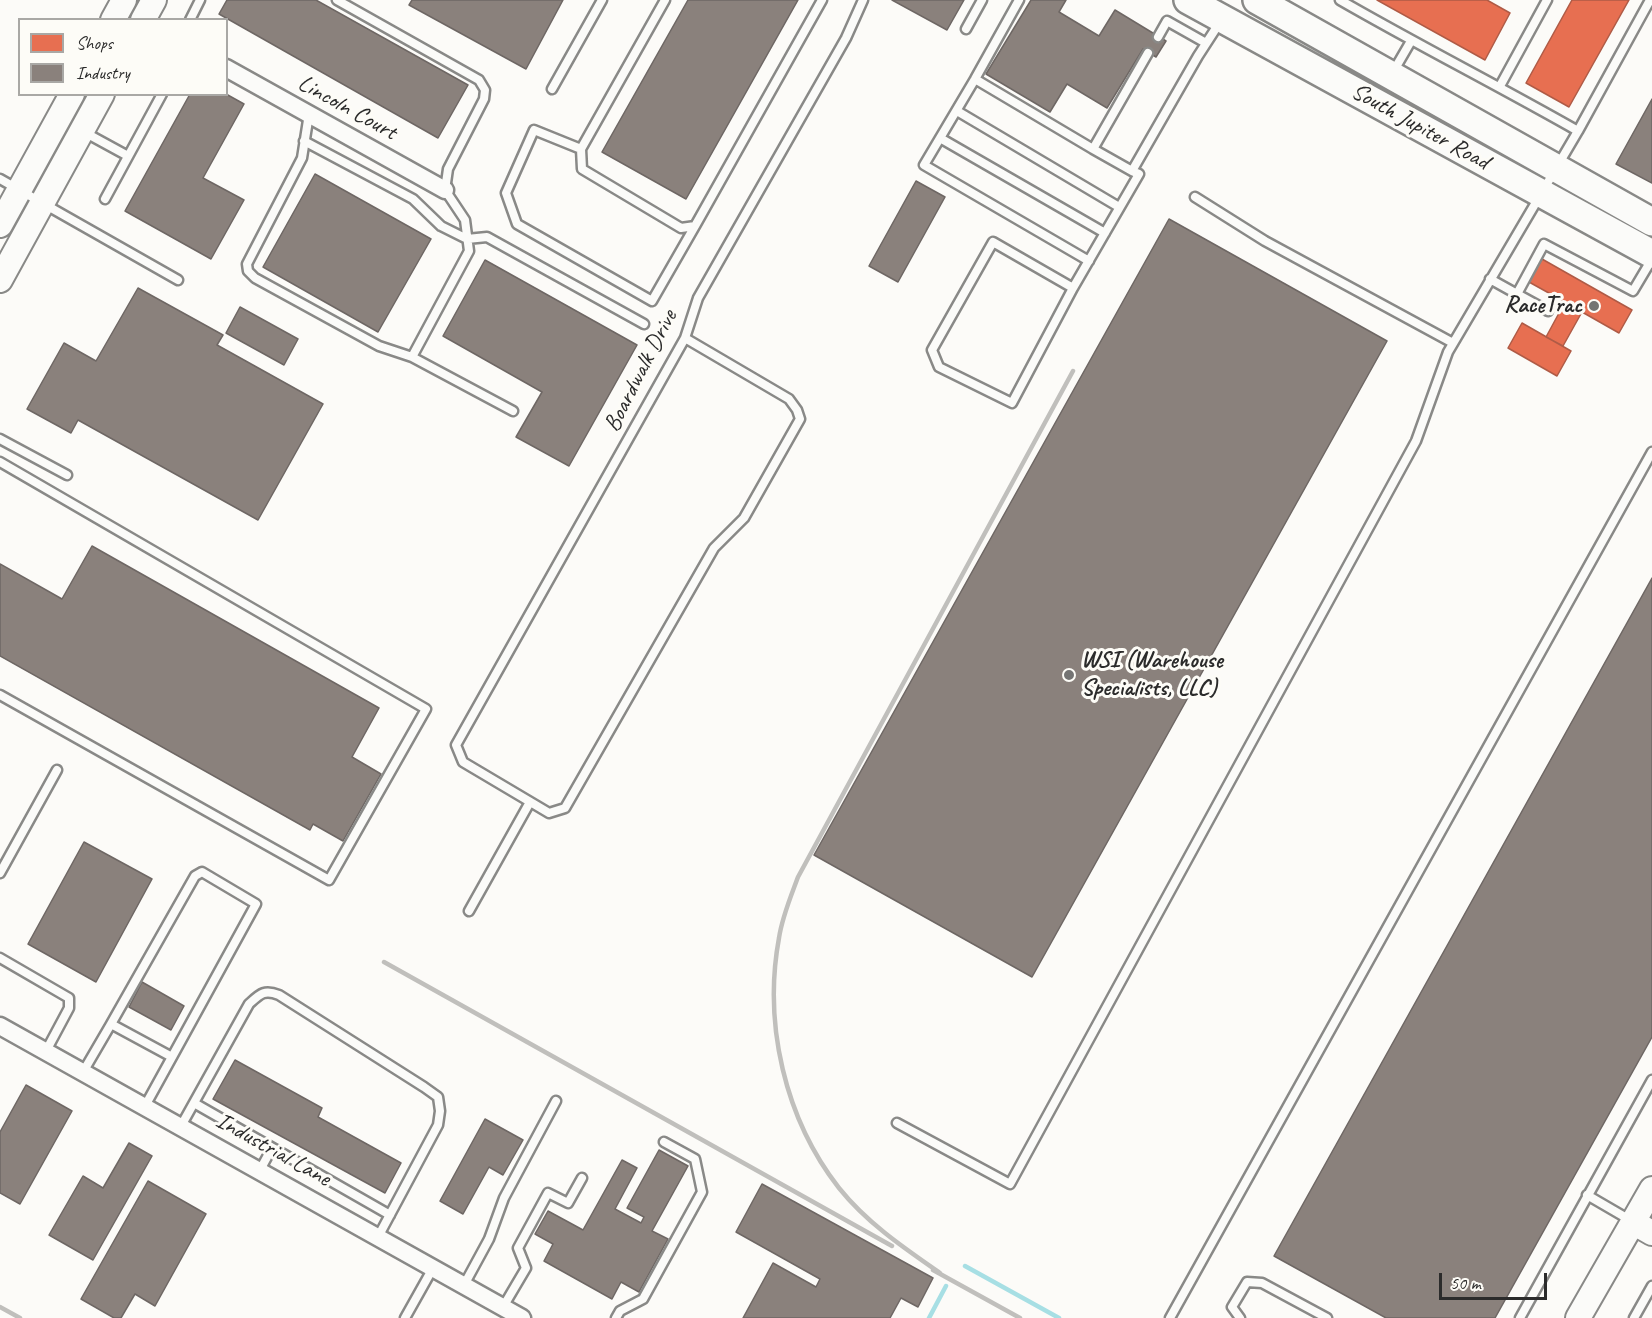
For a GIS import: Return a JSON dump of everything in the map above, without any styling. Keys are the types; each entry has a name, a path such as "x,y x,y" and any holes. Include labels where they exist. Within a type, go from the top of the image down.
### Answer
{"main road":[{"path":"128,13 154,0"},
{"name":"South Jupiter Road","path":"1188,0 1222,19 1262,14 1391,76 1652,222"},
{"name":"South Jupiter Road","path":"1262,14 1539,193 1652,256"},
{"path":"0,225 9,185 59,118 71,96"},
{"path":"0,280 101,96"},
{"path":"59,118 82,131"},
{"path":"1578,1318 1643,1227 1652,1189"}],"street":[{"name":"Lincoln Court","path":"228,69 445,190"},
{"name":"Industrial Lane","path":"0,1026 522,1318"}],"lane":[{"path":"191,18 200,0"},
{"path":"337,0 479,80 485,90 484,99 448,169 445,190 465,220 469,252 412,357"},
{"path":"552,88 602,0"},
{"path":"665,0 581,149 582,169 681,228 695,226"},
{"path":"581,149 534,130 506,193 517,224 652,301 822,0"},
{"name":"Boardwalk Drive","path":"685,338 789,399 800,419 744,518 714,548 565,808 549,813 463,762 456,745 685,338 698,298 846,38 863,0"},
{"path":"966,29 982,0"},
{"path":"1019,0 924,165 1089,261"},
{"path":"1340,0 1411,41 1500,86 1578,130"},
{"path":"1500,86 1547,0"},
{"path":"897,1123 1010,1184 1416,441 1448,352 1539,193 1578,130 1650,0"},
{"path":"1132,171 1198,56 1222,19"},
{"path":"1158,37 1167,21 1206,44"},
{"path":"1391,76 1411,41"},
{"path":"1093,149 1148,52"},
{"path":"975,79 1139,174 1073,288 1012,403 939,367 932,350 993,242 1073,288"},
{"path":"105,199 161,96"},
{"path":"957,111 1119,207"},
{"path":"309,114 302,158 247,264 248,271 255,278 379,346 412,357 513,411"},
{"path":"82,131 128,156"},
{"path":"940,138 1105,233"},
{"path":"304,141 413,200 441,226 467,239 487,237 644,324"},
{"path":"9,185 178,280"},
{"path":"1195,197 1265,241 1453,344"},
{"path":"1517,294 1544,244 1632,291 1652,256"},
{"path":"1490,279 1548,311"},
{"path":"0,439 67,475"},
{"path":"1170,1318 1652,452"},
{"path":"0,462 426,709 329,880 0,695"},
{"path":"0,873 57,770"},
{"path":"469,911 530,802"},
{"path":"83,1072 195,876 202,872 255,904 255,909 145,1106"},
{"path":"0,958 69,998 69,1008 46,1051"},
{"path":"181,1126 249,1004 259,994 269,991 279,995 438,1098 440,1112 438,1125 378,1237"},
{"path":"111,1024 172,1057"},
{"path":"1520,1318 1652,1080"},
{"path":"464,1285 489,1239 504,1198 556,1101"},
{"path":"194,1103 390,1215"},
{"path":"616,1318 620,1311 643,1299 702,1192 695,1159 664,1142"},
{"path":"260,1170 272,1148"},
{"path":"503,1307 526,1268 518,1248 548,1193 568,1203 582,1178"},
{"path":"1587,1195 1643,1227"},
{"path":"405,1318 433,1268"},
{"path":"1240,1318 1232,1307 1247,1282 1262,1283 1327,1318"},
{"path":"1634,1318 1652,1286"}],"building: Shops":[{"path":"1377,0 1487,0 1510,13 1485,60"},
{"path":"1572,0 1629,0 1569,107 1526,83"},
{"name":"RaceTrac","path":"1542,259 1632,310 1619,333 1582,312 1563,346 1546,337 1565,302 1529,282"},
{"path":"1522,323 1571,351 1557,376 1508,348"}],"building: Industry":[{"path":"227,0 316,0 468,85 438,138 219,14"},
{"path":"412,0 563,0 526,69 409,5"},
{"path":"688,0 798,0 686,199 602,152"},
{"path":"892,0 964,0 947,30"},
{"path":"1031,0 1066,0 1059,12 1099,36 1115,10 1166,41 1156,57 1143,49 1107,108 1067,84 1050,112 986,74"},
{"path":"228,95 244,104 203,178 244,200 211,259 125,211 189,96"},
{"path":"1652,99 1652,183 1616,164"},
{"path":"315,174 431,239 378,332 263,267"},
{"path":"916,181 945,197 898,282 869,266"},
{"path":"1169,219 1387,341 1032,977 814,855"},
{"path":"485,260 637,345 569,466 516,437 542,392 443,336"},
{"path":"138,288 223,335 217,345 323,404 258,520 78,420 71,433 27,409 64,343 96,361"},
{"path":"240,307 298,339 284,365 226,333"},
{"path":"92,546 379,708 352,757 381,774 343,841 313,824 310,830 0,656 0,564 62,599"},
{"path":"1652,578 1652,1037 1495,1318 1386,1318 1274,1256"},
{"path":"84,842 152,879 96,982 28,944"},
{"path":"142,982 184,1006 171,1030 129,1007"},
{"path":"235,1060 322,1108 318,1117 401,1163 385,1193 213,1099"},
{"path":"26,1085 72,1111 20,1204 0,1193 0,1132"},
{"path":"485,1119 523,1140 503,1175 489,1167 463,1214 440,1201"},
{"path":"129,1143 152,1156 93,1260 49,1235 83,1176 103,1188"},
{"path":"659,1150 688,1166 652,1231 668,1239 639,1292 621,1282 612,1299 544,1261 553,1244 535,1234 548,1211 583,1230 622,1160 637,1168 615,1209 641,1223 644,1217 627,1208"},
{"path":"148,1181 206,1214 155,1306 135,1294 121,1318 114,1318 81,1299"},
{"path":"762,1184 933,1278 918,1307 901,1298 890,1318 743,1318 773,1263 816,1287 820,1279 736,1232"}],"waterway":[{"path":"965,1266 1059,1318"},
{"path":"929,1318 946,1286"}],"railway":[{"path":"940,1273 886,1234 850,1201 820,1161 805,1132 792,1101 777,1037 774,1004 779,938 784,914 798,877 1073,371"},
{"path":"384,962 892,1246"},
{"path":"933,1270 1020,1318"},
{"path":"0,1307 20,1318"}],"place":[{"name":"RaceTrac","path":"1594,306"},
{"name":"WSI (Warehouse Specialists, LLC)","path":"1069,675"}]}
